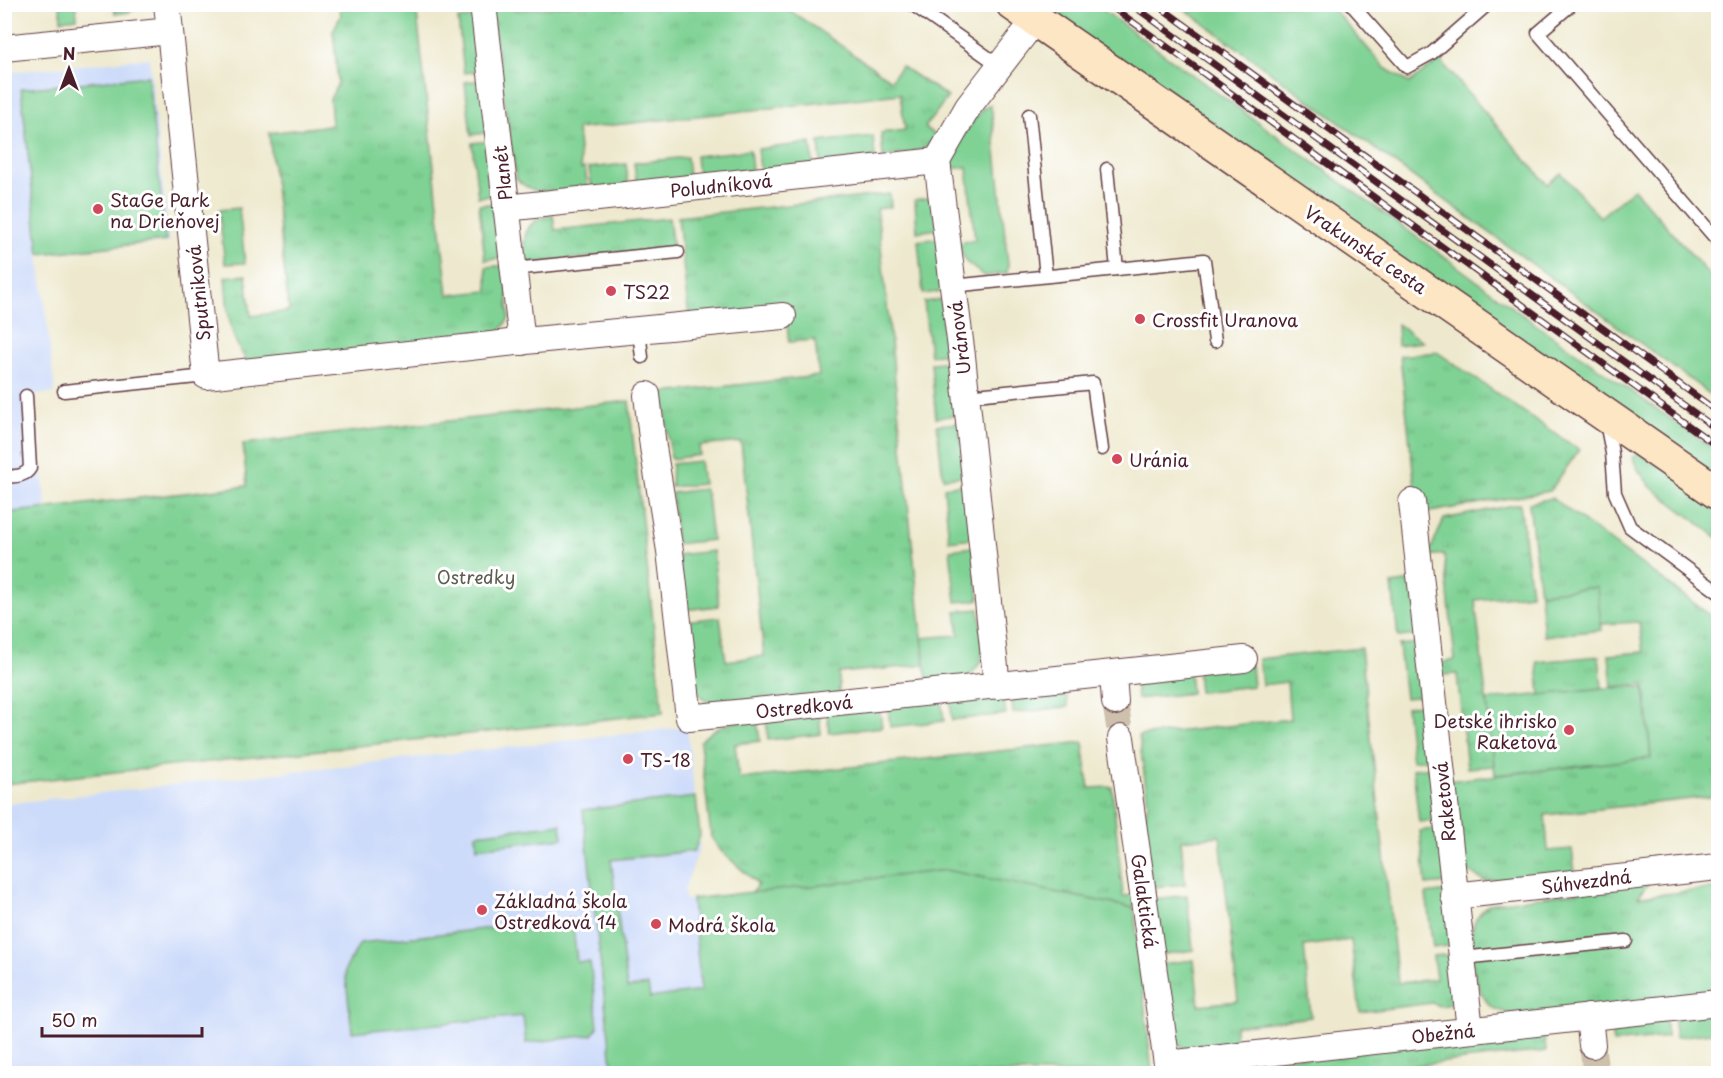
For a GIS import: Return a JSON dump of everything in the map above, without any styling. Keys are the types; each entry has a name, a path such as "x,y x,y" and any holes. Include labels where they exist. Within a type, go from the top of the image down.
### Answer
{"main road":[{"name":"Vrakunská cesta","path":"1024,12 1719,493"}],"street":[{"name":"Sputniková","path":"167,4 206,376"},
{"name":"Planét","path":"483,4 522,342"},
{"path":"937,161 968,107 1000,66 1024,12"},
{"path":"4,48 170,31"},
{"name":"Poludníková","path":"506,208 937,161"},
{"name":"Uránová","path":"937,161 966,396 997,686"},
{"path":"206,376 783,316"},
{"name":"Ostredková","path":"647,395 670,551 688,718 1244,659"},
{"name":"Raketová","path":"1412,502 1470,1030"},
{"path":"1113,674 1115,702"},
{"name":"Galaktická","path":"1121,738 1167,1064"},
{"name":"Súhvezdná","path":"1454,896 1719,867"},
{"name":"Obežná","path":"1167,1064 1719,1002"},
{"path":"1589,1017 1592,1045"}],"lane":[{"path":"912,4 1000,66"},
{"path":"1351,4 1407,67 1432,53 1488,4"},
{"path":"1572,4 1538,33 1719,241"},
{"path":"1029,115 1046,276"},
{"path":"1107,169 1117,269"},
{"path":"513,269 678,252"},
{"path":"953,286 1204,260 1215,341"},
{"path":"639,331 642,357"},
{"path":"64,391 206,376"},
{"path":"966,396 1093,383 1102,449"},
{"path":"4,477 27,473 30,468 26,396"},
{"path":"1604,412 1612,453 1615,493 1630,527 1719,592"},
{"path":"1462,958 1626,942"}],"shaded area":[{"path":"149,58 169,242 39,255 55,393 33,395 46,508 5,513 4,73"},
{"path":"687,727 700,847 684,890 685,900 946,870 1152,1073 5,1073 4,804"}],"green space":[{"path":"114,4 140,5 130,12 115,14"},
{"path":"586,4 782,5 891,80 901,66 948,97 925,127 938,137 921,150 883,157 881,133 905,130 900,94 577,129 581,169 585,168 588,189 569,192 540,192 531,189 516,178 490,5 517,5 517,10"},
{"path":"60,5 76,5 77,18 61,20"},
{"path":"339,5 416,5 448,295 488,291 486,267 506,265 509,318 501,330 490,337 249,363 236,343 233,333 228,311 225,277 246,275 251,316 289,311 269,133 332,125 330,99 338,83 333,31 341,15"},
{"path":"1035,5 1096,5 1531,321 1718,452 1718,479"},
{"path":"1179,5 1330,5 1385,68 1409,83 1440,60 1547,184 1561,173 1600,217 1634,189 1718,285 1718,400"},
{"path":"479,17 484,71 464,73 458,19"},
{"path":"148,76 166,241 39,254 21,89"},
{"path":"486,80 491,132 471,135 465,82"},
{"path":"991,105 1008,264 1007,273 984,276 966,262 957,243 975,240 967,167 949,169 949,155 982,109"},
{"path":"873,136 875,158 821,164 819,142"},
{"path":"492,141 498,195 478,197 472,143"},
{"path":"811,143 813,165 760,170 758,149"},
{"path":"750,150 752,170 698,177 696,156"},
{"path":"687,157 689,178 637,184 634,163"},
{"path":"626,164 628,185 592,189 589,168"},
{"path":"890,194 891,207 877,209 925,665 839,673 839,699 715,705 704,700 697,692 685,621 720,617 726,661 764,656 741,442 699,446 700,455 671,459 663,393 819,376 815,340 789,342 786,319 689,319 678,217"},
{"path":"935,197 938,229 917,232 915,200"},
{"path":"499,203 505,258 485,260 479,205"},
{"path":"239,208 245,263 225,264 219,210"},
{"path":"553,215 555,230 669,218 673,249 524,264 523,246 526,232 536,221"},
{"path":"940,238 945,291 923,294 918,241"},
{"path":"946,299 952,353 930,355 924,302"},
{"path":"1397,324 1423,342 1398,345"},
{"path":"1437,352 1579,450 1550,491 1418,514 1400,356"},
{"path":"953,361 958,415 936,418 931,363"},
{"name":"Ostredky","path":"629,401 663,713 5,784 5,513 247,486 243,444"},
{"path":"959,423 965,476 943,478 937,425"},
{"path":"1641,453 1718,506 1718,538 1651,487 1632,457"},
{"path":"700,461 703,484 671,487 672,464"},
{"path":"966,484 972,538 949,541 944,487"},
{"path":"704,489 707,496 712,540 676,544 672,493"},
{"path":"1552,498 1718,621 1718,796 1545,815 1548,851 1572,849 1575,873 1484,881 1462,868 1447,781 1651,758 1645,684 1612,687 1609,655 1643,652 1639,622 1601,624 1597,587 1540,593 1529,503"},
{"path":"1520,504 1531,594 1475,600 1494,766 1467,768 1457,674 1441,675 1440,663 1455,660 1444,554 1428,556 1444,519"},
{"path":"973,547 979,600 956,602 950,550"},
{"path":"713,551 719,606 684,610 678,555"},
{"path":"1413,581 1419,635 1398,637 1392,584"},
{"path":"1598,587 1602,630 1544,636 1540,593"},
{"path":"979,609 983,641 981,662 967,679 927,680 922,638 959,635 956,611"},
{"path":"1420,643 1426,696 1405,698 1399,645"},
{"path":"1361,648 1398,983 1436,979 1433,956 1454,954 1458,1003 1439,1006 1432,1003 1360,1012 1351,940 1304,946 1311,1017 1235,1026 1235,1044 1188,1049 1180,1045 1169,1026 1161,964 1194,960 1199,1005 1238,1001 1220,836 1181,840 1185,884 1152,887 1143,825 1148,803 1139,736 1290,719 1287,682 1262,685 1259,659"},
{"path":"1599,656 1602,688 1540,695 1537,662"},
{"path":"1251,665 1253,686 1199,692 1197,670"},
{"path":"1189,671 1191,693 1137,699 1135,677"},
{"path":"1065,685 1068,707 1013,713 1011,691"},
{"name":"Detské ihrisko Raketová","path":"1644,687 1651,759 1495,775 1487,700 1602,688"},
{"path":"1003,692 1006,714 952,720 950,698"},
{"path":"941,698 944,721 890,727 888,704"},
{"path":"1427,704 1433,758 1412,761 1406,707"},
{"path":"879,705 882,727 829,733 827,710"},
{"path":"819,711 821,734 768,740 766,718"},
{"path":"757,719 760,741 735,744 739,779 1083,742 1089,788 1112,787 1123,896 1135,895 1134,908 946,870 752,893 758,884 721,851 711,837 700,742 719,727 733,722"},
{"path":"1434,767 1440,820 1419,822 1413,769"},
{"path":"696,797 700,836 694,851 611,860 627,988 648,985 650,998 701,991 692,899 946,870 1134,908 1152,1073 613,1073 583,810"},
{"path":"561,824 563,838 477,848 476,834"},
{"path":"1441,828 1447,883 1426,885 1420,831"},
{"path":"1649,882 1638,897 1718,888 1718,999 1517,1014 1497,1010 1485,1000 1474,969 1471,935 1476,919 1489,904"},
{"path":"1448,891 1454,945 1433,948 1426,894"},
{"path":"1187,895 1193,950 1159,955 1153,899"},
{"path":"572,919 577,962 590,962 598,1027 592,1035 526,1043 523,1016 352,1032 345,970 360,943"},
{"path":"1718,1011 1718,1032 1676,1037 1673,1016"},
{"path":"1665,1017 1667,1037 1613,1043 1610,1022"},
{"path":"1543,1030 1546,1051 1335,1074 1152,1074 1152,1072"}],"tunnel":[{"path":"1115,702 1121,738"},
{"path":"1592,1045 1596,1074"}],"railway":[{"path":"1108,4 1718,447"},
{"path":"1131,4 1718,430"},
{"path":"1156,4 1718,412"}],"place":[{"name":"StaGe Park na Drieňovej","path":"98,209"},
{"name":"TS22","path":"611,291"},
{"name":"Crossfit Uranova","path":"1140,319"},
{"name":"Uránia","path":"1117,459"},
{"name":"Detské ihrisko Raketová","path":"1569,730"},
{"name":"TS-18","path":"628,759"},
{"name":"Základná škola Ostredková 14","path":"482,910"},
{"name":"Modrá škola","path":"656,924"}]}
